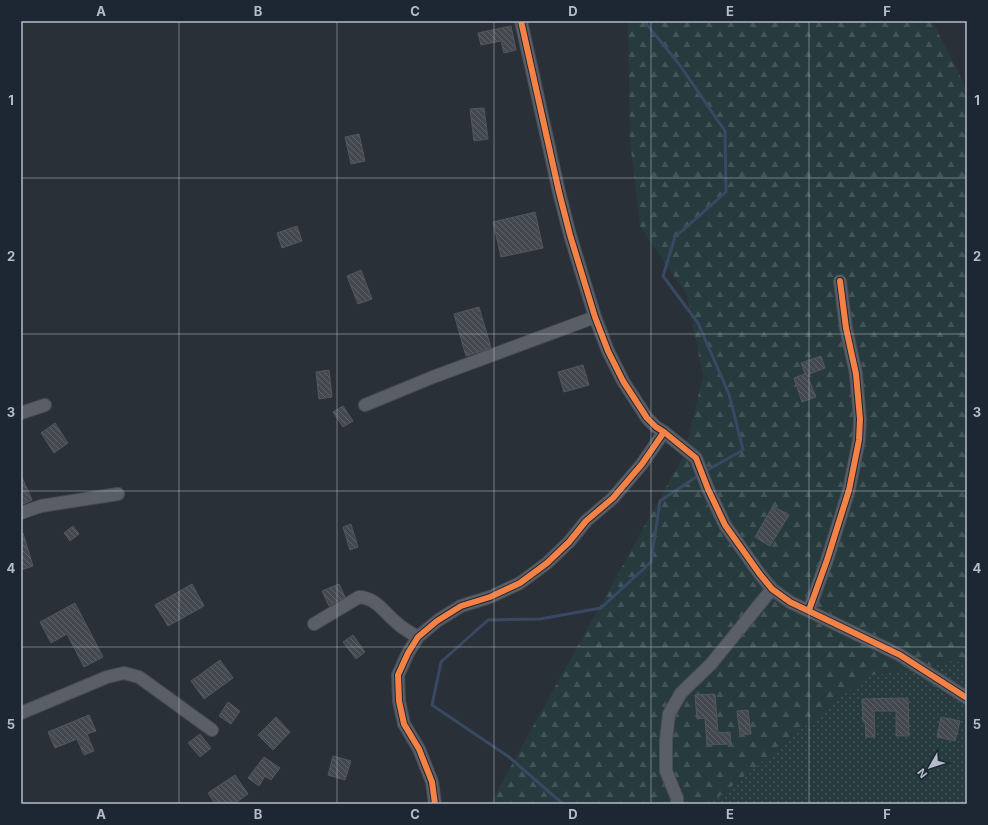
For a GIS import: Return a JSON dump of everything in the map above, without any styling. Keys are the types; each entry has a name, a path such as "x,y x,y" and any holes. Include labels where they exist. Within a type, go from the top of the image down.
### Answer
{"street":[{"path":"521,21 559,192 594,317 608,351 623,381 647,418 656,427 696,458 708,489 726,524 759,573 772,589 790,602 900,655 967,698"},
{"path":"809,610 827,560 848,490 859,440 860,419 856,374 846,328 840,281"},
{"path":"365,405 433,377 594,317"},
{"path":"21,413 45,405"},
{"path":"435,804 432,782 419,749 404,724 399,701 398,675 408,653 418,637 437,621 461,606 490,597 520,583 547,564 569,542 586,520 613,498 642,464 664,432"},
{"path":"21,513 41,506 118,494"},
{"path":"677,804 677,798 666,771 666,740 669,714 681,693 711,664 772,589"},
{"path":"314,624 359,597 367,597 382,607 396,623 418,637"},
{"path":"21,713 107,677 124,673 139,677 212,730"}],"green space":[{"path":"628,21 932,21 958,71 967,93 967,660 867,676 710,804 490,804 684,455 703,376 687,295 640,226 630,141"},
{"path":"967,660 967,804 710,804 867,676"}],"building":[{"path":"511,26 516,50 504,53 501,41 481,45 478,33"},
{"path":"484,108 488,139 474,141 470,109"},
{"path":"359,134 365,161 351,164 345,137"},
{"path":"535,212 543,248 501,257 493,222"},
{"path":"297,226 302,241 282,248 277,233"},
{"path":"361,270 372,299 358,304 347,276"},
{"path":"479,307 491,348 466,356 454,314"},
{"path":"821,356 825,368 807,375 816,397 802,402 794,378 805,374 801,363"},
{"path":"583,365 589,385 564,392 558,372"},
{"path":"329,370 332,397 319,399 316,372"},
{"path":"343,406 353,421 343,427 333,412"},
{"path":"55,423 68,443 54,453 41,433"},
{"path":"21,475 32,500 21,505"},
{"path":"773,506 789,515 770,546 755,537"},
{"path":"351,524 358,547 350,550 343,527"},
{"path":"73,526 79,534 70,541 64,533"},
{"path":"21,533 23,533 33,566 21,570"},
{"path":"192,584 204,606 168,626 155,605"},
{"path":"339,584 345,597 329,606 322,591"},
{"path":"75,603 103,657 84,667 67,634 51,643 40,622"},
{"path":"353,635 365,652 356,659 343,642"},
{"path":"220,660 233,678 204,699 191,681"},
{"path":"715,694 718,733 730,732 731,744 707,745 705,718 697,719 695,695"},
{"path":"908,698 909,736 896,736 896,711 874,711 875,737 866,737 865,722 863,722 862,699"},
{"path":"228,702 240,711 231,724 219,716"},
{"path":"748,710 751,734 740,735 737,711"},
{"path":"89,715 96,731 87,734 94,751 84,755 77,739 55,748 48,732"},
{"path":"276,717 290,732 273,750 258,735"},
{"path":"941,717 960,721 955,741 937,737"},
{"path":"200,734 211,748 200,757 188,743"},
{"path":"333,756 351,761 345,780 328,775"},
{"path":"264,757 280,768 271,780 265,776 259,786 248,778"},
{"path":"235,775 248,794 234,804 215,804 208,793"}],"waterway":[{"path":"644,21 679,64 725,131 726,192 675,237 663,276 698,323 729,394 743,450 704,472"},
{"path":"563,804 509,757 432,705 441,662 488,620 540,619 601,608 651,562 660,501 699,475"}],"cycle path":[{"path":"521,21 559,192 570,235 595,317 608,351 623,381 647,418 656,427 696,458 708,489 725,525 772,589 790,602 900,655 967,698"},
{"path":"809,610 827,560 849,490 859,440 860,419 856,374 846,328 840,281"},
{"path":"435,804 432,782 419,749 404,724 399,701 398,675 408,653 418,637 437,621 461,606 490,597 520,583 547,563 569,542 586,521 613,498 642,464 664,432"}]}
